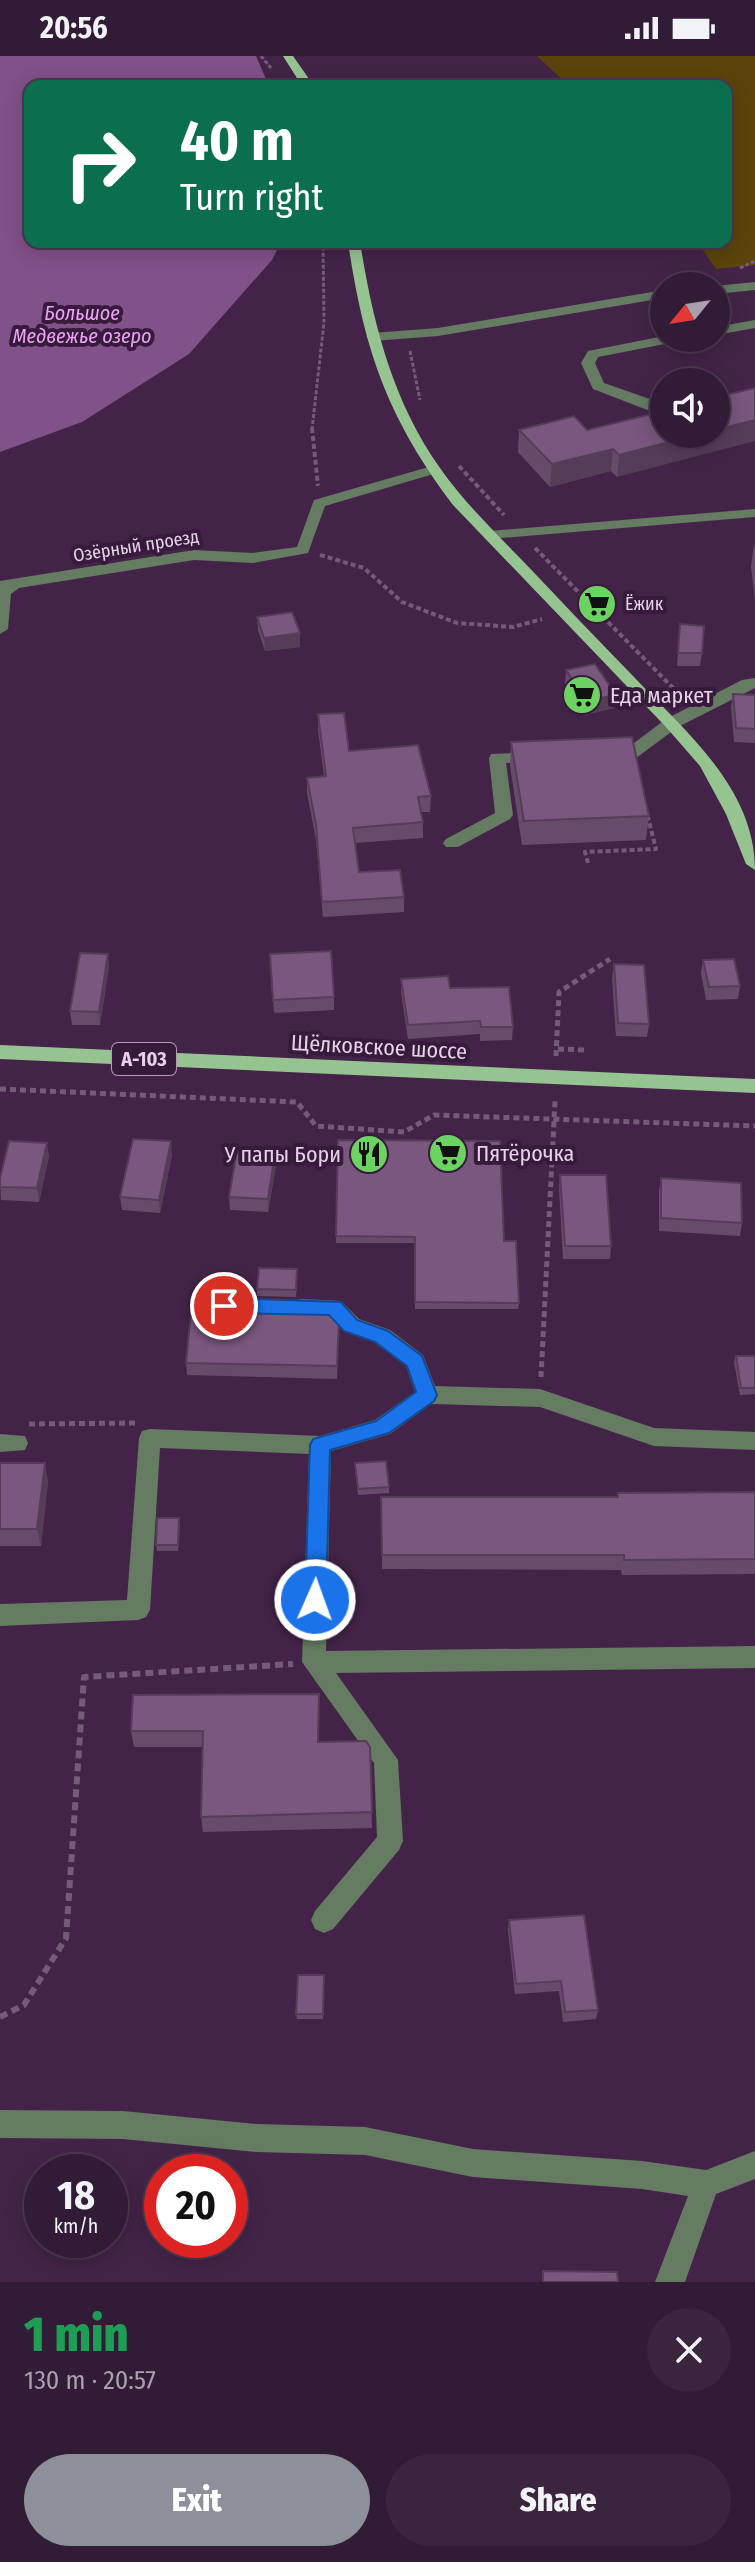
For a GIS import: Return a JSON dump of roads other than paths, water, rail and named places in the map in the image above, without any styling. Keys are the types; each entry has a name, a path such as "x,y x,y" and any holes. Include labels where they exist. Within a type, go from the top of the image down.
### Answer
{"main road":[{"path":"288,56 304,80"},
{"path":"355,248 364,311 385,384 408,433 432,470 489,535 672,723 707,764 735,814 755,864"},
{"name":"Щёлковское шоссе","path":"0,1052 755,1086"}],"street":[{"path":"730,289 755,286"},
{"path":"373,337 438,332 650,296"},
{"path":"730,328 755,324"},
{"path":"650,343 593,354 588,363 598,386 650,406"},
{"name":"Озёрный проезд","path":"6,586 194,555 253,558 303,550 319,503 432,470"},
{"path":"489,535 755,513"},
{"path":"0,629 6,586"},
{"path":"600,755 630,754 672,723 748,683 755,683"},
{"path":"452,843 504,815 497,758 556,756"},
{"path":"273,1306 334,1307 351,1325 382,1336 415,1361 427,1395"},
{"path":"0,1615 138,1610 150,1438 320,1445 382,1427 427,1395 540,1398 654,1437 755,1441"},
{"path":"320,1445 314,1662 386,1760 390,1841 324,1920"},
{"path":"314,1662 755,1657"},
{"path":"0,2124 123,2125 257,2138 365,2141 473,2163 642,2175 706,2184 755,2165"},
{"path":"670,2282 706,2184"}],"water":[{"name":"Большое Медвежье озеро","path":"0,56 256,56 266,80 24,80 24,248 278,248 272,260 189,354 82,422 0,452"}],"place":[{"name":"Ёжик","path":"597,604"},
{"name":"Еда маркет","path":"582,695"},
{"name":"Пятёрочка","path":"448,1153"},
{"name":"У папы Бори","path":"369,1154"}]}
